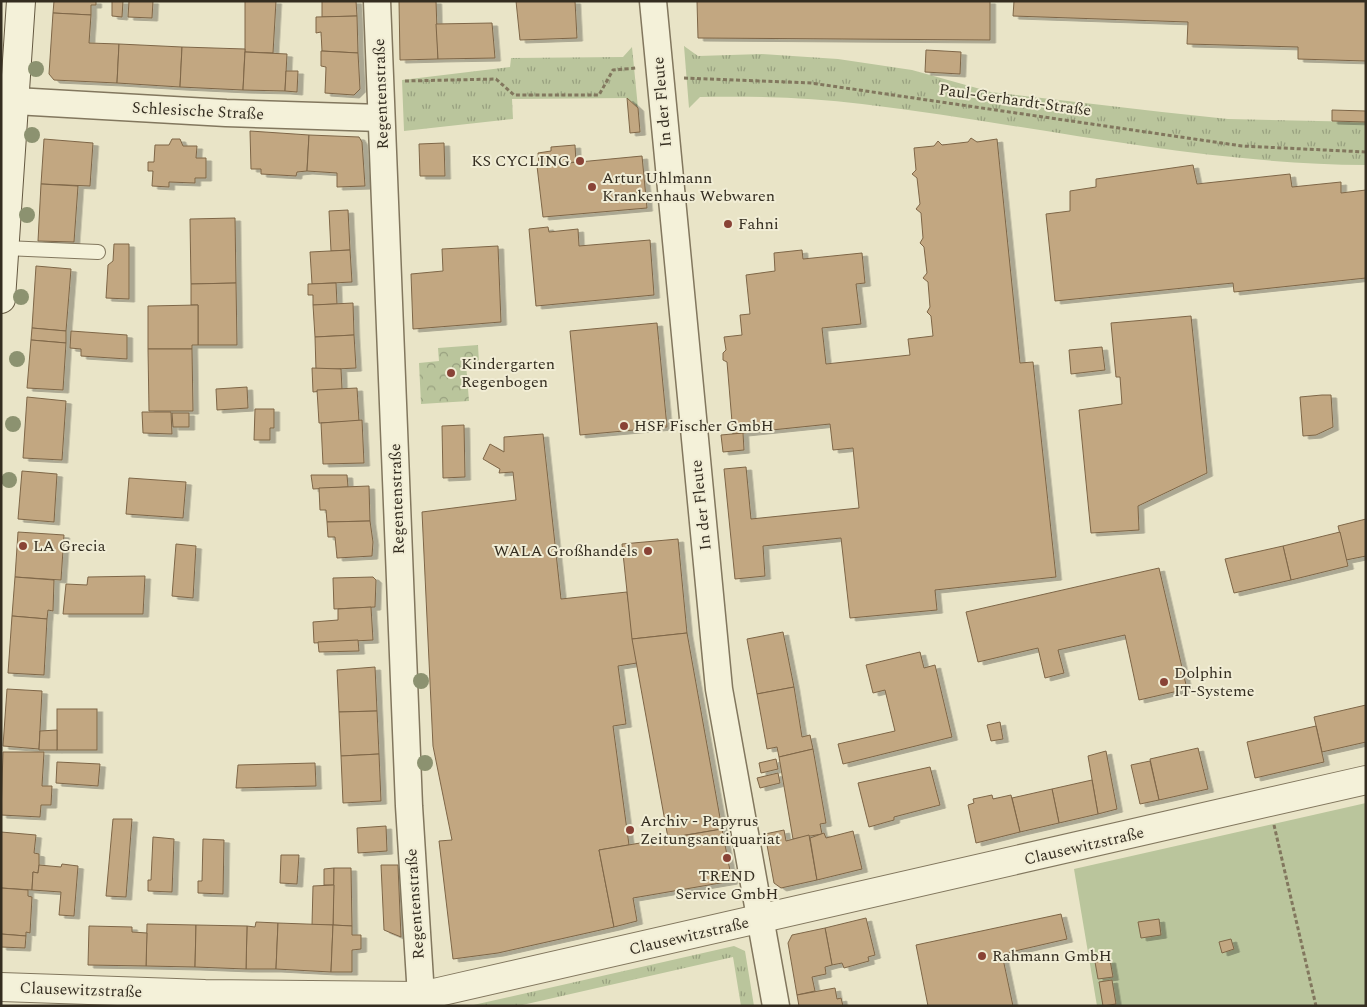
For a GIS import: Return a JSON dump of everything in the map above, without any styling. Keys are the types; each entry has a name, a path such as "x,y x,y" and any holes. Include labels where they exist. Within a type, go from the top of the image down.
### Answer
{"street":[{"path":"1,299 21,1"},
{"name":"Regentenstraße","path":"377,1 409,796 406,1000"},
{"name":"In der Fleute","path":"653,1 719,689 776,1006"},
{"name":"Schlesische Straße","path":"14,101 381,118"},
{"name":"Clausewitzstraße","path":"1,987 205,1000 406,1000 1366,780"}],"lane":[{"path":"5,248 98,252"}],"path":[{"name":"Paul-Gerhardt-Straße","path":"381,81 496,79 514,95 599,95 613,70 659,72 810,83 1242,146 1366,152"},
{"path":"1269,803 1316,1006"}],"green space":[{"path":"684,46 698,56 762,54 838,59 912,70 991,92 1162,112 1228,119 1366,122 1366,165 1302,163 1176,151 925,112 801,98 700,97 689,108"},
{"path":"632,47 638,108 627,98 512,99 513,119 404,131 402,80 510,67 511,58 623,57"},
{"path":"478,345 479,363 466,364 469,401 421,404 419,363 439,361 438,348"},
{"path":"1366,803 1366,1006 1097,1006 1074,869"},
{"path":"734,946 745,951 754,1006 741,1006 733,957 518,1006 469,1006"}],"building":[{"path":"54,1 96,1 96,5 91,5 91,15 53,13"},
{"path":"112,1 123,1 122,17 112,16"},
{"path":"129,1 153,1 152,18 128,17"},
{"path":"245,1 276,1 273,53 245,52"},
{"path":"322,1 356,1 357,16 322,17"},
{"path":"399,1 436,1 438,59 400,60"},
{"path":"516,1 575,1 577,38 520,40"},
{"path":"697,1 990,1 990,40 698,38"},
{"path":"1014,1 1366,1 1366,61 1298,59 1298,47 1187,44 1188,22 1013,16"},
{"path":"53,13 91,15 89,43 119,44 117,83 54,80 49,74"},
{"path":"357,16 358,53 322,51 321,32 316,33 316,17"},
{"path":"492,23 495,58 438,59 436,24"},
{"path":"119,44 182,47 180,87 117,83"},
{"path":"182,47 245,49 243,90 180,87"},
{"path":"926,50 961,52 960,74 925,72"},
{"path":"321,51 358,53 360,89 354,95 325,93 326,67 321,66"},
{"path":"245,52 287,54 285,91 243,90"},
{"path":"286,71 298,71 297,92 285,91"},
{"path":"627,98 638,108 640,132 630,133"},
{"path":"1332,110 1366,111 1366,122 1332,121"},
{"path":"250,131 309,135 307,171 297,172 296,176 261,174 261,169 251,169"},
{"path":"309,135 359,137 362,142 365,186 337,187 337,173 307,171"},
{"path":"971,138 977,142 997,139 1020,363 1033,362 1056,577 935,590 937,610 850,618 841,538 763,546 765,576 735,579 724,469 746,467 751,519 859,508 853,448 833,450 830,424 733,434 727,362 723,360 723,353 726,350 724,337 742,335 740,315 750,314 746,275 775,271 774,253 802,250 803,259 862,253 865,283 856,284 861,324 822,328 826,364 910,355 908,339 933,336 931,316 927,312 930,307 928,282 923,278 927,273 924,247 920,243 923,238 921,213 916,209 920,204 917,178 912,174 916,170 914,148 934,146 938,141 942,145 968,142"},
{"path":"44,139 93,143 90,186 41,184"},
{"path":"172,139 180,139 183,146 197,146 196,158 206,158 206,178 195,178 195,183 169,182 169,187 152,186 153,171 148,171 148,162 154,162 155,145 169,145"},
{"path":"444,143 445,176 420,176 419,144"},
{"path":"575,145 576,162 539,165 538,153 551,151 551,147"},
{"name":"Artur Uhlmann Krankenhaus Webwaren","path":"642,156 647,208 543,217 537,166"},
{"path":"1193,165 1197,184 1290,174 1292,187 1341,182 1341,193 1366,190 1366,278 1234,292 1233,283 1055,301 1046,214 1070,211 1070,191 1096,187 1096,179"},
{"path":"41,184 78,186 74,242 38,241"},
{"path":"348,210 350,250 331,251 329,211"},
{"path":"235,218 236,283 191,284 190,219"},
{"path":"548,227 549,232 578,229 579,246 650,240 654,295 536,306 529,229"},
{"path":"114,244 129,244 129,299 106,298 108,265 113,261"},
{"path":"498,246 501,322 413,329 411,274 443,271 442,249"},
{"path":"350,250 352,282 312,284 310,252"},
{"path":"36,266 71,269 66,331 32,328"},
{"path":"236,283 237,345 198,345 198,305 191,305 191,284"},
{"path":"336,283 337,304 313,305 313,295 308,295 308,284"},
{"path":"353,303 354,335 315,337 313,305"},
{"path":"198,305 198,345 192,345 192,349 148,349 148,306"},
{"path":"1191,316 1207,473 1138,506 1139,530 1091,533 1079,410 1122,404 1120,377 1116,377 1111,323"},
{"path":"657,323 667,427 580,435 570,331"},
{"path":"32,328 66,331 66,343 31,340"},
{"path":"71,331 127,335 127,359 81,356 81,349 70,348"},
{"path":"354,335 356,368 316,370 315,337"},
{"path":"31,340 66,343 63,390 27,388"},
{"path":"1102,347 1105,370 1071,374 1069,350"},
{"path":"148,349 192,349 193,411 149,411"},
{"path":"312,368 341,369 342,389 313,392"},
{"path":"247,387 248,408 217,410 216,389"},
{"path":"357,388 359,421 319,423 317,390"},
{"path":"1331,395 1333,427 1316,435 1303,436 1300,397"},
{"path":"27,397 66,401 62,460 23,458"},
{"path":"255,409 274,409 274,428 270,428 270,440 254,440"},
{"path":"142,412 171,412 172,434 143,433"},
{"path":"172,413 189,413 189,427 173,427"},
{"path":"362,420 364,463 323,464 321,423"},
{"path":"464,425 465,477 443,478 442,426"},
{"path":"743,433 744,450 723,452 721,435"},
{"path":"543,434 561,599 627,592 637,663 618,666 626,724 613,726 629,845 599,850 614,927 498,953 453,959 439,841 452,840 433,746 422,512 516,500 513,472 499,473 500,469 483,459 490,444 504,452 504,437"},
{"path":"22,471 57,474 54,522 18,519"},
{"path":"311,475 347,475 348,487 313,489"},
{"path":"129,478 186,482 183,518 126,514"},
{"path":"369,486 370,521 327,522 326,510 320,510 319,488"},
{"path":"1366,519 1366,556 1346,560 1338,526"},
{"path":"370,521 373,542 372,556 337,558 335,537 328,537 327,522"},
{"path":"18,532 64,535 61,580 15,577"},
{"path":"1340,532 1348,566 1291,580 1283,546"},
{"path":"678,539 687,633 632,639 622,544"},
{"path":"176,544 196,546 193,598 172,596"},
{"path":"1283,546 1291,580 1234,593 1225,559"},
{"path":"1159,568 1187,689 1139,700 1125,635 1058,650 1064,673 1045,678 1038,648 978,662 966,612"},
{"path":"145,576 143,614 63,614 66,584 87,585 88,577"},
{"path":"15,577 54,580 53,611 48,610 47,619 12,616"},
{"path":"373,577 376,580 375,607 334,609 333,578"},
{"path":"371,607 373,640 314,643 313,622 338,620 338,609"},
{"path":"12,616 47,619 44,675 8,673"},
{"path":"783,632 794,687 757,694 747,639"},
{"path":"687,633 722,829 668,838 632,639"},
{"path":"358,640 359,651 319,652 318,642"},
{"path":"920,652 924,668 935,665 952,737 843,764 838,744 895,731 885,690 873,693 866,665"},
{"path":"375,667 377,711 339,712 337,670"},
{"path":"794,687 802,737 810,735 813,749 779,757 777,747 767,749 757,694"},
{"path":"7,689 42,691 39,749 3,746"},
{"path":"1366,705 1366,742 1322,752 1314,717"},
{"path":"57,709 97,709 97,750 57,750"},
{"path":"377,711 379,754 341,756 339,712"},
{"path":"1000,722 1003,739 991,741 987,725"},
{"path":"1316,726 1324,762 1255,778 1247,742"},
{"path":"57,730 57,750 39,750 40,731"},
{"path":"1198,748 1208,789 1159,800 1150,759"},
{"path":"813,749 826,823 820,824 822,834 793,839 779,757"},
{"path":"1106,751 1117,809 1098,814 1088,756"},
{"path":"3,752 44,752 42,786 52,786 51,805 41,805 40,817 1,815"},
{"path":"379,754 381,801 343,803 341,756"},
{"path":"776,759 778,769 761,773 759,763"},
{"path":"1150,761 1159,800 1140,804 1131,765"},
{"path":"57,762 100,764 98,786 56,783"},
{"path":"315,763 316,786 236,788 238,765"},
{"path":"930,767 940,805 894,817 894,820 869,827 858,783"},
{"path":"778,773 780,783 760,788 757,778"},
{"path":"1092,780 1098,814 1059,823 1052,789"},
{"path":"1052,789 1059,823 1020,832 1012,798"},
{"path":"992,795 993,799 1011,795 1020,832 976,843 968,805 974,803 973,799"},
{"path":"113,819 132,819 126,897 106,896"},
{"path":"386,826 387,851 358,853 357,828"},
{"path":"722,829 732,881 633,898 637,921 614,927 599,850"},
{"path":"784,830 786,841 809,835 817,880 781,888 774,883 765,834"},
{"path":"853,831 862,869 817,880 810,838 824,833 826,838"},
{"path":"1,832 36,835 34,853 39,854 39,865 38,873 33,872 32,890 1,888"},
{"path":"153,837 174,839 172,892 148,891 148,880 151,880"},
{"path":"203,839 224,840 223,894 198,893 198,881 202,881"},
{"path":"281,855 299,855 297,884 280,883"},
{"path":"62,864 78,866 74,916 59,915 61,892 32,890 33,872 38,873 39,865 61,867"},
{"path":"381,865 398,865 401,937 384,930"},
{"path":"334,868 334,885 324,885 324,869"},
{"path":"334,868 351,868 352,926 333,925"},
{"path":"334,885 333,925 312,925 313,886"},
{"path":"1,888 28,890 28,896 32,897 30,933 26,932 26,936 1,934"},
{"path":"1061,914 1067,939 1002,954 1013,1006 928,1006 916,945"},
{"path":"866,918 875,955 868,957 869,961 844,968 842,963 832,965 825,928"},
{"path":"1159,919 1161,935 1141,938 1138,922"},
{"path":"256,922 278,923 276,969 246,969 247,926 255,927"},
{"path":"278,923 333,925 331,972 276,969"},
{"path":"147,924 196,925 195,967 146,966"},
{"path":"196,925 247,926 246,969 195,967"},
{"path":"333,925 352,926 352,935 361,935 361,949 352,950 352,972 331,972"},
{"path":"89,926 132,927 132,932 147,933 146,966 88,965"},
{"path":"825,928 832,965 825,967 826,974 812,977 815,991 797,995 788,943 792,935"},
{"path":"1,934 26,936 25,948 1,947"},
{"path":"1231,939 1234,949 1222,953 1219,942"},
{"path":"1110,960 1113,977 1098,979 1095,962"},
{"path":"1112,980 1116,1004 1103,1006 1099,982"},
{"path":"835,988 837,999 841,998 843,1006 799,1006 797,995"}],"place":[{"name":"KS CYCLING","path":"580,161"},
{"name":"Artur Uhlmann Krankenhaus Webwaren","path":"592,187"},
{"name":"Fahni","path":"728,224"},
{"name":"Kindergarten Regenbogen","path":"451,373"},
{"name":"HSF Fischer GmbH","path":"624,426"},
{"name":"LA Grecia","path":"23,546"},
{"name":"WALA Großhandels","path":"648,551"},
{"name":"Dolphin IT-Systeme","path":"1164,682"},
{"name":"Archiv - Papyrus Zeitungsantiquariat","path":"630,830"},
{"name":"TREND Service GmbH","path":"727,858"},
{"name":"Rahmann GmbH","path":"982,956"}]}
